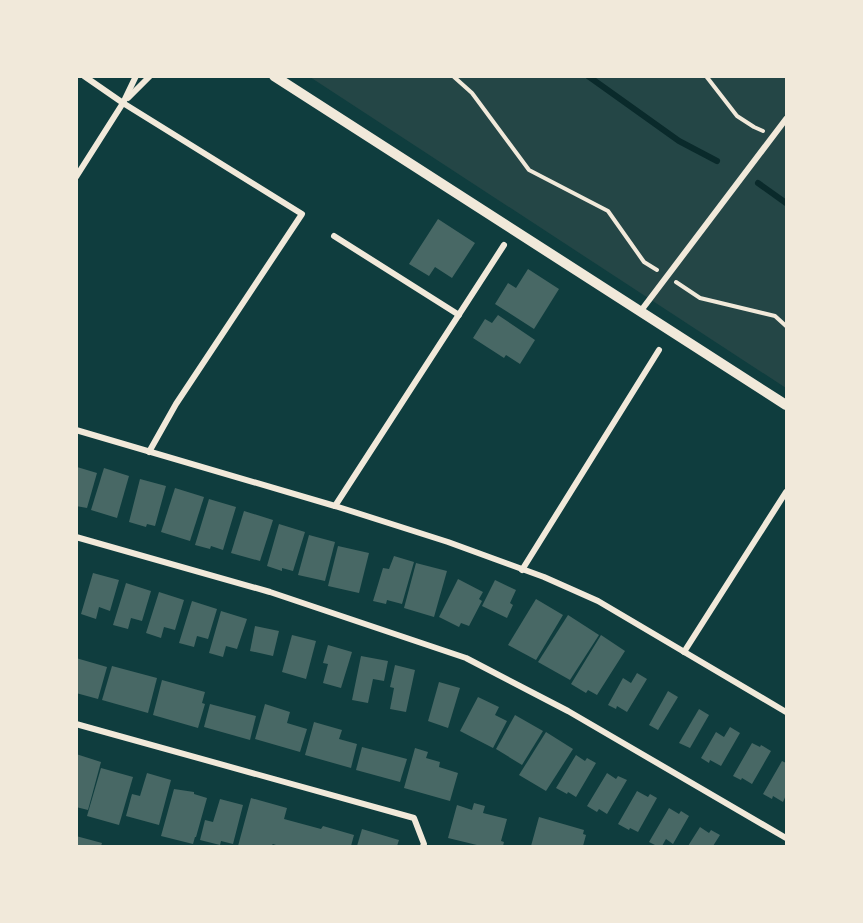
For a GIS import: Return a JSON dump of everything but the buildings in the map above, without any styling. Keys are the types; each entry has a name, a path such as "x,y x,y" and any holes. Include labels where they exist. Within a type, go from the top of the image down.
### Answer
{"street":[{"path":"84,76 123,103 302,214 176,404 149,452"},
{"path":"76,177 123,103 136,76"},
{"path":"123,103 150,76"},
{"path":"274,76 786,405"},
{"path":"640,312 786,119"},
{"path":"334,236 459,315"},
{"path":"335,507 504,245"},
{"path":"522,570 659,350"},
{"path":"76,430 448,542 544,578 598,601 786,712"},
{"path":"684,652 786,492"},
{"path":"76,537 270,592 466,658 568,711 786,838"},
{"path":"76,724 414,818 423,846"}],"path":[{"path":"453,76 472,93 529,170 608,211 644,261 700,298 775,316 786,326"},
{"path":"706,76 737,116 754,127 774,135"}],"shaded area":[{"path":"310,77 786,77 786,388"}],"waterway":[{"path":"588,76 679,141 717,161"},
{"path":"758,183 786,203"}]}
